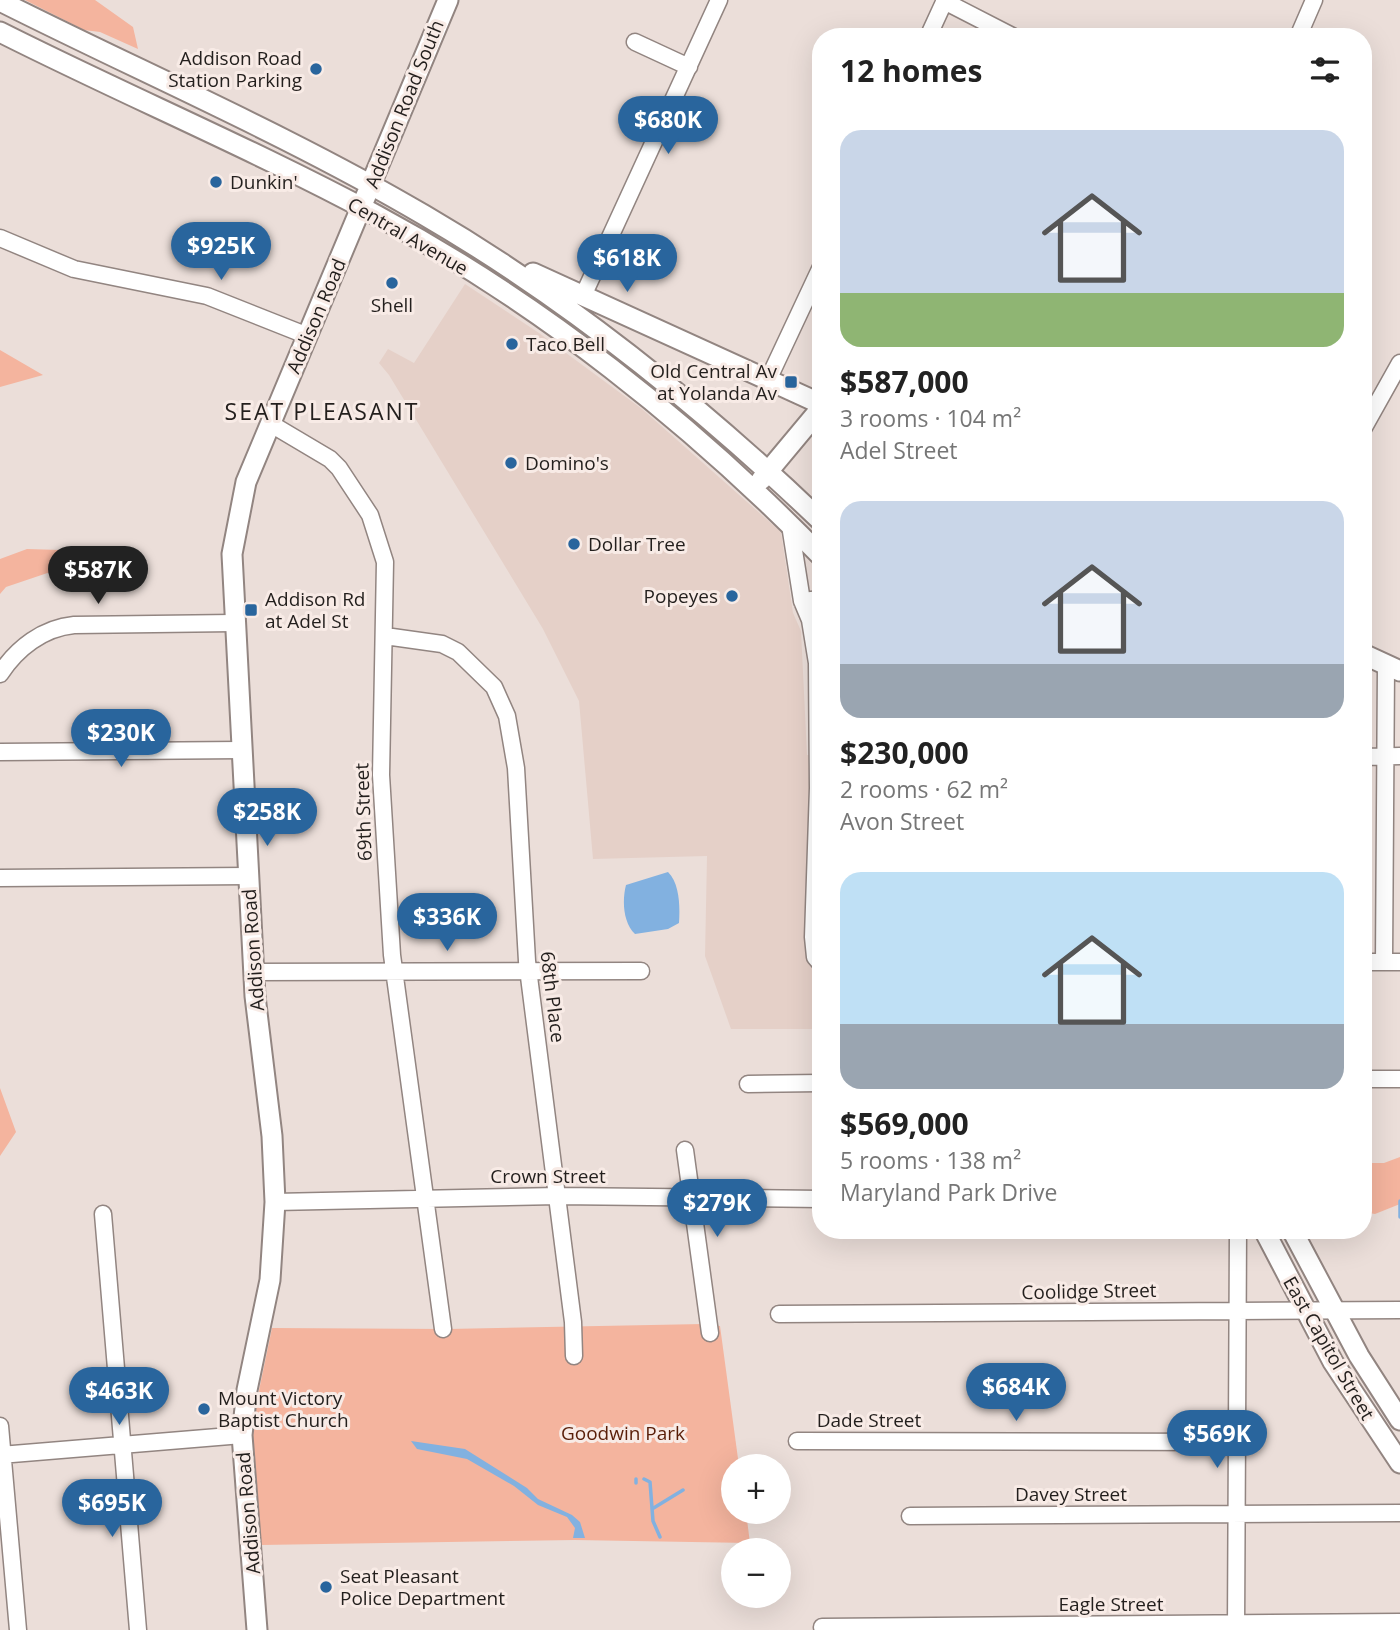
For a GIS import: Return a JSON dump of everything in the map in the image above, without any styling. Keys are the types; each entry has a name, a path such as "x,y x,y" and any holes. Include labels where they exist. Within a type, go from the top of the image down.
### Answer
{"main road":[{"name":"Addison Road South","path":"361,207 448,0"},
{"name":"Central Avenue","path":"0,1 370,184 481,251 575,312 645,364 769,471"},
{"name":"Central Avenue","path":"0,33 291,171 361,207 453,261 561,332 654,403 752,491"},
{"path":"79,72 112,77 149,92 163,90 170,84"},
{"name":"Addison Road","path":"257,1630 242,1435 247,1390 270,1280 275,1202 272,1136 253,972 231,577 235,528 246,482 361,207"},
{"path":"481,251 812,402"},
{"path":"812,417 752,491 812,547"},
{"path":"769,471 812,512"},
{"path":"1372,658 1393,668"},
{"name":"East Capitol Street","path":"1268,1239 1304,1311 1355,1397 1400,1463"},
{"name":"East Capitol Street","path":"1297,1239 1334,1312 1400,1420"}],"street":[{"path":"583,296 719,0"},
{"path":"932,28 944,0 997,28"},
{"path":"1302,28 1314,0"},
{"path":"635,42 689,67"},
{"path":"0,237 74,269 207,296 308,336"},
{"path":"768,380 812,286"},
{"path":"1372,413 1400,363"},
{"name":"69th Street","path":"271,424 330,459 362,498 377,530 385,562 382,812 394,971 443,1329"},
{"path":"790,526 802,601 812,633"},
{"path":"802,601 812,600"},
{"path":"0,674 24,646 55,628 74,625 234,623"},
{"name":"68th Place","path":"385,636 421,640 451,648 482,673 502,702 512,738 528,973 558,1196 574,1356"},
{"path":"1372,962 1392,962 1393,668"},
{"path":"0,752 242,750"},
{"path":"1372,757 1392,757"},
{"path":"0,877 248,876"},
{"path":"253,972 641,971"},
{"path":"1372,1079 1400,1079"},
{"path":"748,1084 812,1083"},
{"path":"685,1150 710,1333"},
{"name":"Crown Street","path":"275,1202 558,1196 812,1199"},
{"path":"103,1214 138,1630"},
{"path":"1236,1627 1238,1239"},
{"name":"Coolidge Street","path":"779,1314 1400,1310"},
{"path":"0,1426 18,1630"},
{"path":"1,1455 242,1435"},
{"name":"Dade Street","path":"797,1441 1235,1441"},
{"name":"Davey Street","path":"911,1516 1400,1513"},
{"name":"Eagle Street","path":"822,1627 1236,1627 1400,1622"}],"shaded area":[{"path":"465,284 539,333 642,409 781,532 793,613 801,631 807,755 812,755 812,1029 731,1029 705,956 707,856 593,859 579,701 543,629 389,375 379,363 388,349 414,363"}],"green space":[{"path":"25,0 95,0 133,27 138,49 100,32 84,30"},
{"path":"0,350 43,375 0,387"},
{"path":"27,549 93,551 105,563 77,563 6,587 0,594 0,559"},
{"path":"0,1088 16,1132 0,1156"},
{"path":"1400,1157 1400,1204 1372,1214 1372,1163 1384,1163"},
{"name":"Goodwin Park","path":"703,1324 720,1326 737,1454 721,1454 721,1524 748,1524 749,1538 721,1538 721,1543 575,1540 261,1545 251,1448 257,1400 272,1328 448,1329"}],"water":[{"path":"668,872 677,889 679,923 668,929 635,934 624,911 626,885"},
{"path":"411,1441 465,1449 527,1488 538,1499 572,1515 580,1522 585,1538 573,1538 575,1528 567,1517 538,1505 514,1486 467,1459 417,1449"}],"waterway":[{"path":"1400,1201 1400,1217"},
{"path":"644,1479 650,1482 653,1521 660,1537"},
{"path":"652,1509 683,1490"}],"place":[{"name":"Addison Road Station Parking","path":"316,69"},
{"name":"Dunkin'","path":"216,182"},
{"name":"Shell","path":"392,283"},
{"name":"Taco Bell","path":"512,344"},
{"name":"Old Central Av at Yolanda Av","path":"791,382"},
{"name":"Domino's","path":"511,463"},
{"name":"Dollar Tree","path":"574,544"},
{"name":"Popeyes","path":"732,596"},
{"name":"Addison Rd at Adel St","path":"251,610"},
{"name":"Mount Victory Baptist Church","path":"204,1409"},
{"name":"Seat Pleasant Police Department","path":"326,1587"}],"district":[{"name":"SEAT PLEASANT","path":"322,411"}]}
